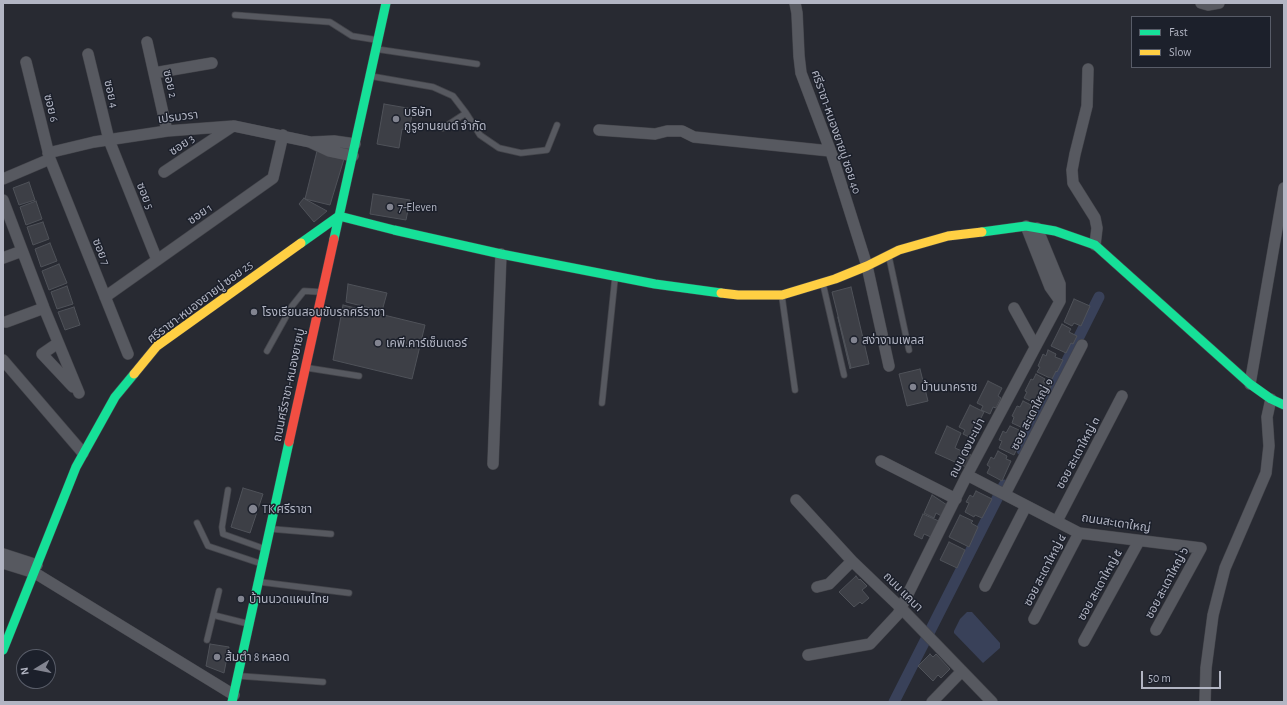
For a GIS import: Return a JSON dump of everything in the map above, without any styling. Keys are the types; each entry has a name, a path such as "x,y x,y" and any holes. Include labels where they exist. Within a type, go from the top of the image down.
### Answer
{"street":[{"name":"ถนนศรีราชา-หนองยายบู่","path":"234,700 265,549 386,3"},
{"name":"ศรีราชา-หนองยายบู่ ซอย 40","path":"796,3 801,73 830,151 867,266 889,366"},
{"path":"1201,3 1208,5 1219,3"},
{"name":"ซอย 2","path":"147,42 167,131"},
{"name":"ซอย 4","path":"88,54 109,140"},
{"name":"ซอย 6","path":"26,62 49,156"},
{"path":"154,73 212,63"},
{"path":"1088,69 1087,106 1072,170 1073,183 1095,218 1097,228 1095,245"},
{"name":"เปรมวรา","path":"3,179 49,156 94,142 167,131 234,126 283,135 310,142 329,151 353,156"},
{"name":"ซอย 3","path":"164,172 234,126"},
{"path":"598,130 655,134 667,131 682,131 694,137 830,151"},
{"name":"ซอย 1","path":"105,297 273,178 283,135"},
{"name":"ซอย 5","path":"109,140 157,260"},
{"name":"เปรมวรา","path":"310,142 334,141 355,144"},
{"name":"ซอย 7","path":"49,156 128,354"},
{"path":"1250,384 1284,188"},
{"path":"3,200 58,344 79,393 42,354 58,344"},
{"path":"339,216 501,254 655,284 738,295 782,294 867,266 899,250 948,236 1031,227 1055,231 1095,245 1250,384 1270,399 1284,405"},
{"name":"ศรีราชา-หนองยายบู่ ซอย 25","path":"3,650 76,467 115,397 157,346 339,216"},
{"name":"ถนน ดงมะเม่า","path":"808,655 870,644 898,614 967,475 1060,301 1050,287 1031,227"},
{"path":"3,258 22,250"},
{"path":"493,464 501,254"},
{"path":"6,322 44,308"},
{"path":"1014,308 1035,346"},
{"name":"ซอย สะเดาใหญ่ ๑","path":"1005,494 1082,345"},
{"path":"3,360 84,452"},
{"name":"ซอย สะเดาใหญ่ ๓","path":"1057,521 1122,396"},
{"path":"1204,702 1206,668 1213,615 1225,568 1266,473 1269,446 1267,416 1270,399"},
{"path":"881,461 956,499"},
{"name":"ถนนสะเดาใหญ่","path":"967,475 1079,533 1200,548"},
{"name":"ถนน แคนา","path":"796,500 852,561 933,640 992,702"},
{"path":"985,586 1026,506"},
{"name":"ซอย สะเดาใหญ่ ๔","path":"1034,618 1079,533"},
{"name":"ซอย สะเดาใหญ่ ๕","path":"1084,641 1139,540"},
{"name":"ซอย สะเดาใหญ่ ๖","path":"1156,630 1200,548"},
{"path":"3,554 36,569 234,700"},
{"path":"817,587 829,584 852,561"},
{"path":"3,563 36,569"},
{"path":"932,702 962,671"}],"lane":[{"path":"235,15 330,22 352,36 378,40"},
{"path":"376,49 477,64"},
{"path":"370,76 433,87 453,96 480,135 499,148 521,153 547,150 557,125"},
{"path":"443,128 466,113"},
{"path":"888,255 909,350"},
{"path":"602,403 615,276"},
{"path":"822,282 844,375"},
{"path":"267,351 292,306 304,291 322,292"},
{"path":"782,294 795,390"},
{"path":"305,367 359,376"},
{"path":"228,490 222,527 223,534 265,549"},
{"path":"197,523 208,546 262,564"},
{"path":"270,529 331,534"},
{"path":"258,582 349,593"},
{"path":"207,640 219,591"},
{"path":"213,615 249,624"},
{"path":"238,676 323,682"}],"water":[{"path":"967,612 972,612 1000,643 1000,648 983,663 954,633 960,619"}],"building":[{"name":"บริษัท กูรูยานยนต์ จำกัด","path":"384,104 413,109 409,131 402,129 399,148 377,144"},
{"path":"317,151 344,159 330,205 305,199"},
{"path":"29,182 35,200 19,205 13,188"},
{"name":"7-Eleven","path":"373,194 410,200 406,220 370,214"},
{"path":"304,198 327,211 314,222 299,204"},
{"path":"36,201 42,219 26,225 20,207"},
{"path":"43,222 49,239 33,245 27,227"},
{"path":"50,243 57,261 41,267 35,249"},
{"path":"59,264 67,283 49,290 42,271"},
{"path":"348,284 387,293 382,311 346,302"},
{"path":"67,286 73,304 57,309 51,292"},
{"name":"สง่างามเพลส","path":"851,287 869,364 851,368 832,292"},
{"path":"1074,299 1090,306 1081,326 1074,323 1072,326 1064,322"},
{"name":"เคพี.คาร์เซ็นเตอร์","path":"343,305 425,325 412,379 333,360"},
{"path":"74,307 80,325 65,330 58,312"},
{"path":"838,318 851,368 850,369"},
{"path":"1062,324 1071,329 1069,332 1077,336 1073,344 1071,343 1066,353 1051,346"},
{"path":"1048,350 1056,354 1055,357 1063,360 1052,379 1037,372 1040,367 1038,366 1043,354 1046,356"},
{"name":"บ้านนาคราช","path":"920,369 928,401 907,406 899,374"},
{"path":"1036,374 1045,379 1043,382 1051,386 1041,406 1024,398 1027,392 1025,391 1031,379 1033,380"},
{"path":"988,381 1002,388 998,396 1001,398 996,408 993,407 990,414 981,410 983,406 977,403"},
{"path":"1023,401 1031,405 1030,408 1035,411 1027,430 1012,423 1014,417 1012,416 1017,406 1020,407"},
{"path":"970,405 984,412 980,420 983,422 978,432 975,431 971,438 963,434 965,430 959,427"},
{"path":"947,426 961,433 955,448 971,455 966,467 935,453"},
{"path":"1010,426 1019,430 1018,433 1023,436 1014,455 999,448 1002,441 999,440 1003,431 1006,433"},
{"path":"998,451 1007,456 1006,459 1011,461 1002,481 987,473 990,467 987,465 991,457 994,459"},
{"path":"243,488 263,494 250,533 231,527"},
{"path":"976,491 992,499 982,518 975,515 974,517 965,512 969,503 966,502 970,495 973,497"},
{"path":"932,495 947,505 943,517 936,513 934,518 924,513"},
{"path":"923,514 941,522 933,538 924,534 922,539 914,535"},
{"path":"960,515 973,521 971,523 978,527 969,547 949,537"},
{"path":"949,542 965,550 957,568 940,560"},
{"path":"856,576 867,586 862,590 869,598 862,604 860,602 854,607 839,592"},
{"name":"ส้มตำ 8 หลอด","path":"210,644 229,647 224,673 206,666"},
{"path":"930,654 933,657 936,654 950,669 941,678 938,675 933,681 918,666"}],"waterway":[{"path":"1022,450 1099,297"},
{"path":"894,702 1004,485"}],"traffic: fast":[{"path":"334,239 386,3"},
{"path":"301,243 339,216 501,254 655,284 721,293"},
{"path":"982,232 1026,226 1055,231 1095,245 1250,384 1271,399 1284,405"},
{"path":"3,650 76,467 115,397 134,374"},
{"path":"232,702 289,442"}],"traffic: slow":[{"path":"721,293 738,295 782,295 835,279 867,266 899,250 948,236 982,232"},
{"path":"134,374 157,346 301,243"}],"traffic: jam":[{"path":"289,442 334,239"}],"place":[{"name":"บริษัท กูรูยานยนต์ จำกัด","path":"396,119"},
{"name":"7-Eleven","path":"390,207"},
{"name":"โรงเรียนสอนขับรถศรีราชา","path":"254,312"},
{"name":"สง่างามเพลส","path":"854,340"},
{"name":"เคพี.คาร์เซ็นเตอร์","path":"378,343"},
{"name":"บ้านนาคราช","path":"913,387"},
{"name":"TK ศรีราชา","path":"253,509"},
{"name":"บ้านนวดแผนไทย","path":"241,599"},
{"name":"ส้มตำ 8 หลอด","path":"217,657"}]}
